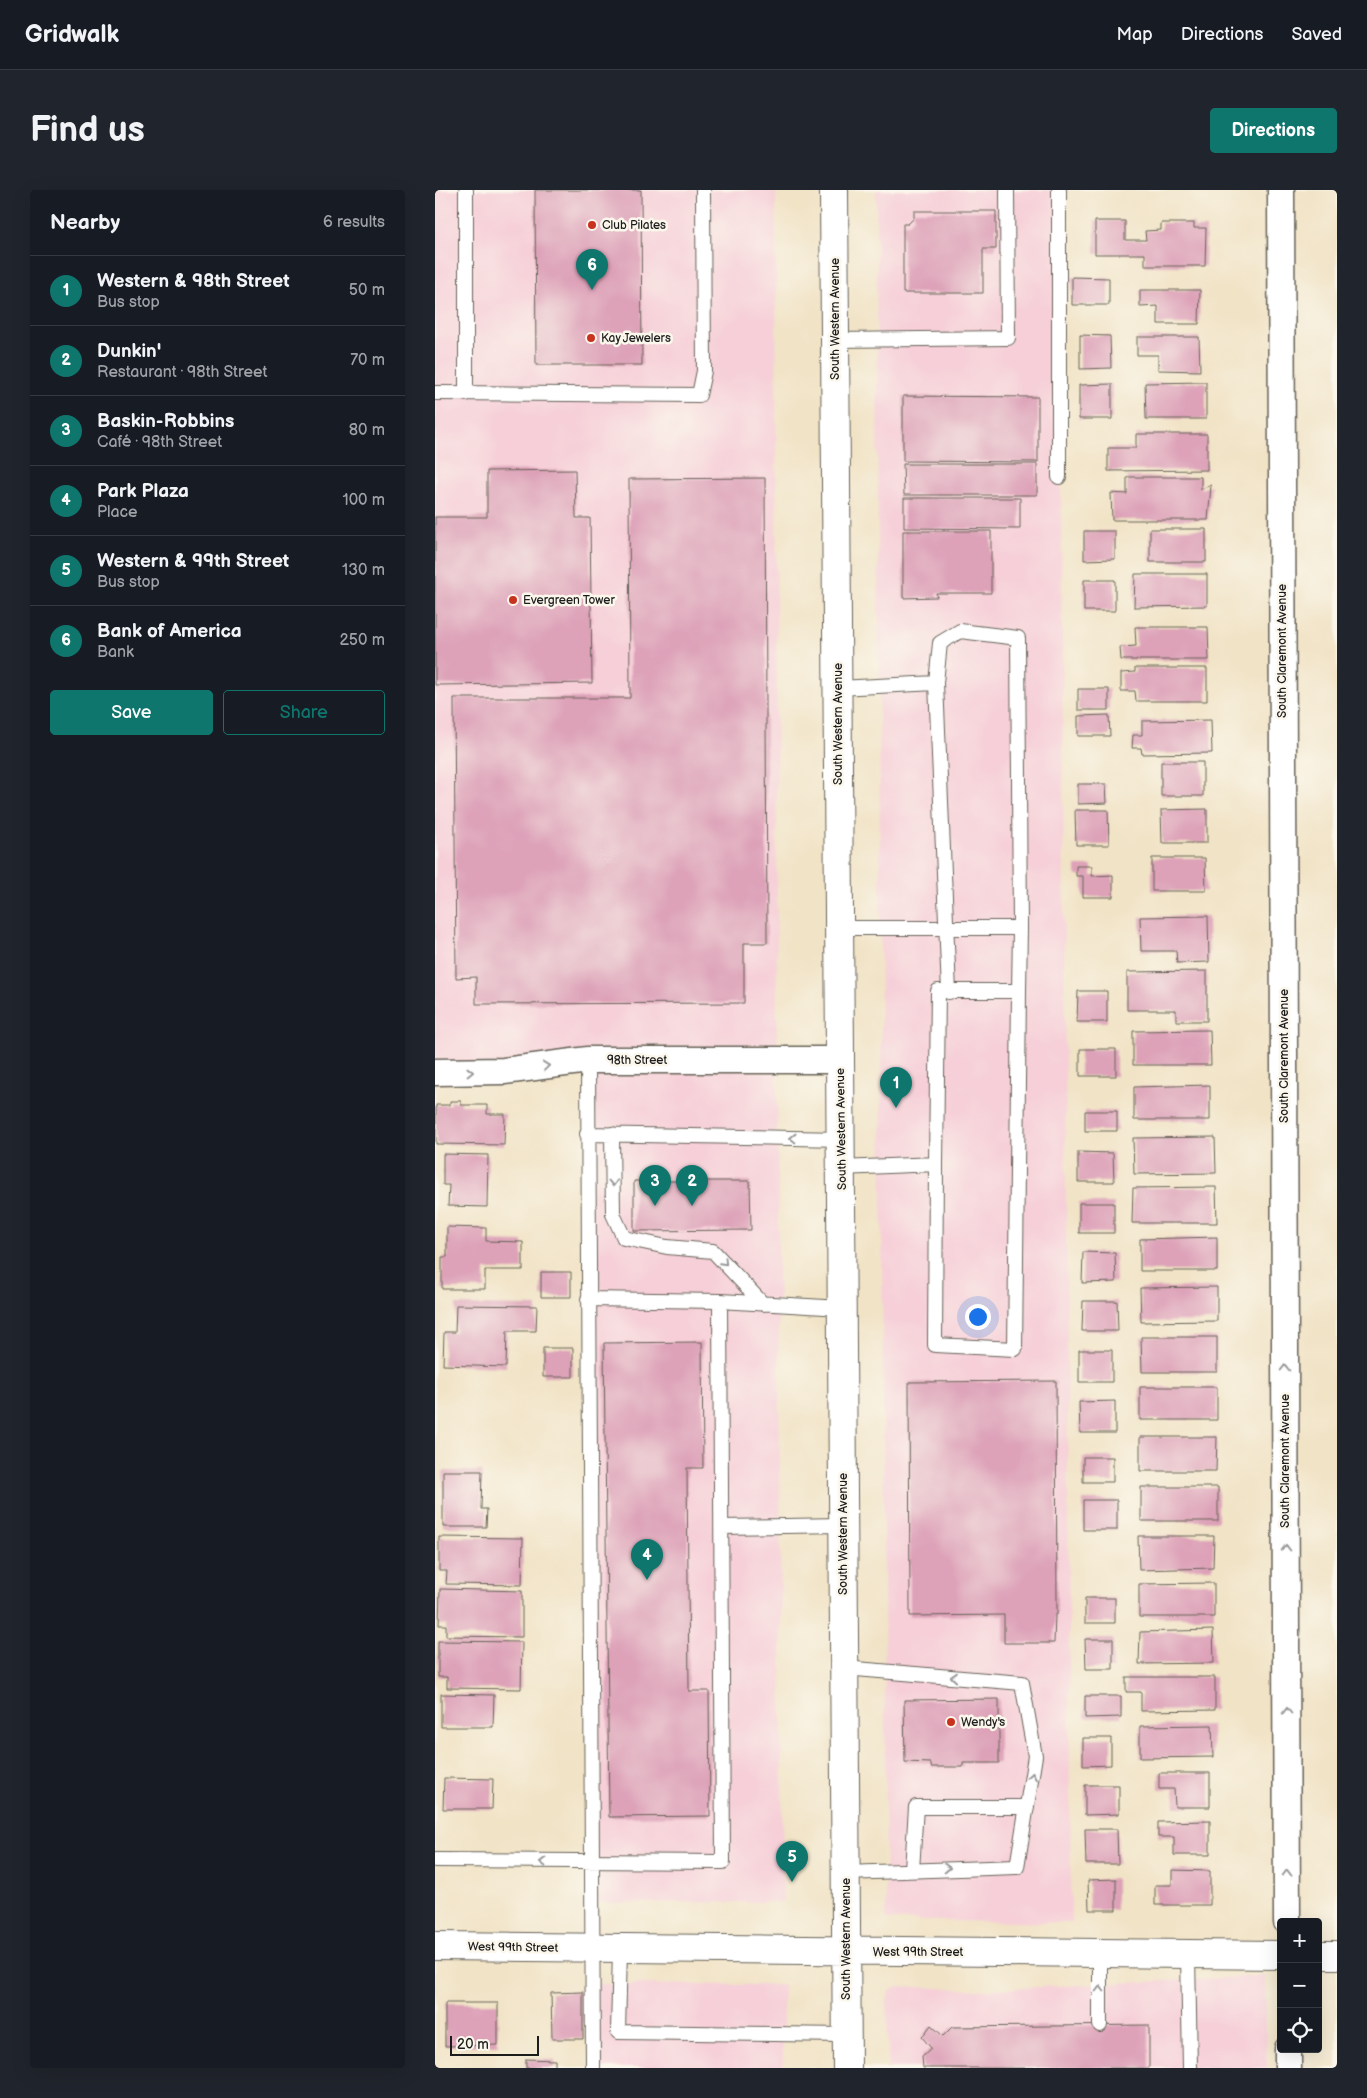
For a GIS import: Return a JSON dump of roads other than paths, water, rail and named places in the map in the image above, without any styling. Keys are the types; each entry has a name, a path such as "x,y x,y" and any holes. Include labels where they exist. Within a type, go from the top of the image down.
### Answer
{"main road":[{"name":"South Western Avenue","path":"834,190 847,2068"},
{"name":"West 99th Street","path":"435,1946 846,1952 1277,1955"},
{"path":"1322,1955 1337,1955"}],"street":[{"name":"South Claremont Avenue","path":"1281,190 1287,1918"},
{"name":"98th Street","path":"435,1072 504,1071 588,1060 840,1060"},
{"path":"1288,2053 1288,2068"}],"lane":[{"path":"466,190 466,394"},
{"path":"435,393 699,395 704,371 703,190"},
{"path":"835,340 1008,338 1007,190"},
{"path":"1059,190 1059,477"},
{"path":"949,992 937,683 940,642 960,631 1018,638 1020,928 1015,1349 935,1344 938,991 949,992 1019,991"},
{"path":"838,688 937,683"},
{"path":"840,928 1020,928"},
{"path":"588,1060 593,2068"},
{"path":"587,1134 841,1138"},
{"path":"612,1134 613,1214 624,1238 667,1248 713,1251 763,1304"},
{"path":"841,1168 936,1164"},
{"path":"588,1299 720,1301 842,1308"},
{"path":"435,1860 723,1862 720,1301"},
{"path":"721,1527 843,1525"},
{"path":"844,1668 1022,1683 1035,1756 1017,1867 845,1872"},
{"path":"912,1870 916,1807 1027,1807"},
{"path":"620,1949 618,2032 846,2035"},
{"path":"1100,1954 1100,2025"},
{"path":"1188,1954 1190,2068"}],"place":[{"name":"Club Pilates","path":"592,225"},
{"name":"Bank of America","path":"592,290"},
{"name":"Kay Jewelers","path":"591,338"},
{"name":"Evergreen Tower","path":"513,600"},
{"name":"Western & 98th Street","path":"896,1108"},
{"name":"Baskin-Robbins","path":"655,1206"},
{"name":"Dunkin'","path":"692,1206"},
{"name":"Park Plaza","path":"647,1580"},
{"name":"Wendy's","path":"951,1722"},
{"name":"Western & 99th Street","path":"792,1882"}]}
